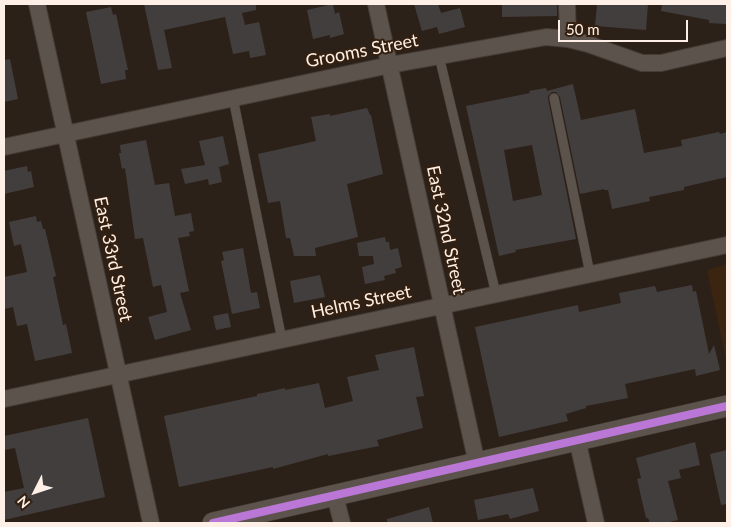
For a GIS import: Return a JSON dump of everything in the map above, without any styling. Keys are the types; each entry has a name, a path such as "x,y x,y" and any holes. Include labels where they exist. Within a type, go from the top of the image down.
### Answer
{"street":[{"name":"East 33rd Street","path":"37,4 151,523"},
{"name":"East 32nd Street","path":"376,4 477,464"},
{"path":"567,4 568,39"},
{"name":"Grooms Street","path":"4,147 390,65 546,36 568,39 642,63 661,63 727,48"},
{"name":"Helms Street","path":"4,399 727,245"},
{"path":"212,523 727,406"},
{"path":"577,439 596,523"},
{"path":"335,496 342,523"}],"lane":[{"path":"439,56 496,294"},
{"path":"233,98 282,340"},
{"path":"554,98 590,274"}],"shaded area":[{"path":"727,264 727,364 707,270"}],"building":[{"path":"144,4 256,4 256,10 242,13 245,25 259,22 266,55 250,58 249,51 233,54 225,17 164,30 172,68 158,70"},
{"path":"333,4 335,14 339,12 344,34 330,38 330,35 313,39 307,10"},
{"path":"414,4 438,4 441,13 460,8 465,27 439,34 437,27 422,31"},
{"path":"502,4 557,4 557,16 502,17"},
{"path":"597,4 648,4 646,30 595,26"},
{"path":"662,4 726,4 726,24 709,23 709,20 661,11"},
{"path":"111,7 113,15 116,14 128,70 125,70 126,79 101,84 86,12"},
{"path":"10,59 18,99 4,102 4,60"},
{"path":"573,84 581,120 635,109 644,153 682,146 681,140 727,132 727,177 684,187 684,190 649,197 650,201 612,209 608,190 604,189 580,194 560,97 556,92 552,92 548,99 576,239 515,250 516,252 499,256 466,106 530,93 529,91 546,88 547,91","holes":["532,145 542,195 513,201 504,150"]},
{"path":"367,108 371,115 383,174 347,184 358,237 315,248 316,256 294,256 290,238 286,238 280,201 268,203 258,154 316,141 311,117 330,114 330,116"},
{"path":"223,136 229,164 219,167 222,182 209,185 208,179 185,184 181,169 205,165 199,141"},
{"path":"146,140 155,185 169,183 175,216 191,213 194,231 189,232 190,236 178,238 189,291 180,293 191,330 155,340 148,317 167,312 161,285 153,287 143,238 135,239 125,168 122,169 119,153 121,153 120,145"},
{"path":"27,166 28,172 31,171 34,187 4,194 4,171"},
{"path":"36,216 37,222 41,221 43,229 45,229 56,276 53,277 63,325 66,324 72,353 35,361 27,324 17,326 13,307 4,309 4,277 27,272 21,244 14,246 9,222"},
{"path":"385,237 386,242 389,242 390,250 398,248 402,267 395,269 396,273 384,276 385,280 365,284 362,267 374,264 373,256 359,256 357,243"},
{"path":"243,248 251,293 257,292 260,308 232,314 221,261 224,260 222,252"},
{"path":"320,275 325,297 294,303 290,281"},
{"path":"692,285 693,292 696,291 709,354 714,345 720,370 696,376 695,369 625,384 628,398 586,406 586,408 566,414 568,421 499,437 475,327 578,305 579,312 621,303 619,293 655,286 657,292"},
{"path":"228,313 231,327 216,330 213,316"},
{"path":"414,347 424,396 416,397 423,428 377,440 379,446 328,456 328,454 273,469 273,467 179,487 164,416 285,388 285,390 319,383 325,408 353,401 347,377 379,370 375,355"},
{"path":"88,418 105,497 4,520 4,492 24,488 15,448 4,450 4,436"},
{"path":"695,442 700,465 679,470 681,478 668,481 678,520 665,523 650,523 648,518 646,518 637,479 641,478 636,458"},
{"path":"727,450 727,504 721,505 710,454"},
{"path":"533,488 539,511 510,519 508,514 478,520 474,500"},
{"path":"429,507 433,523 387,523 387,519"}],"transit line":[{"path":"213,523 727,406"}]}
